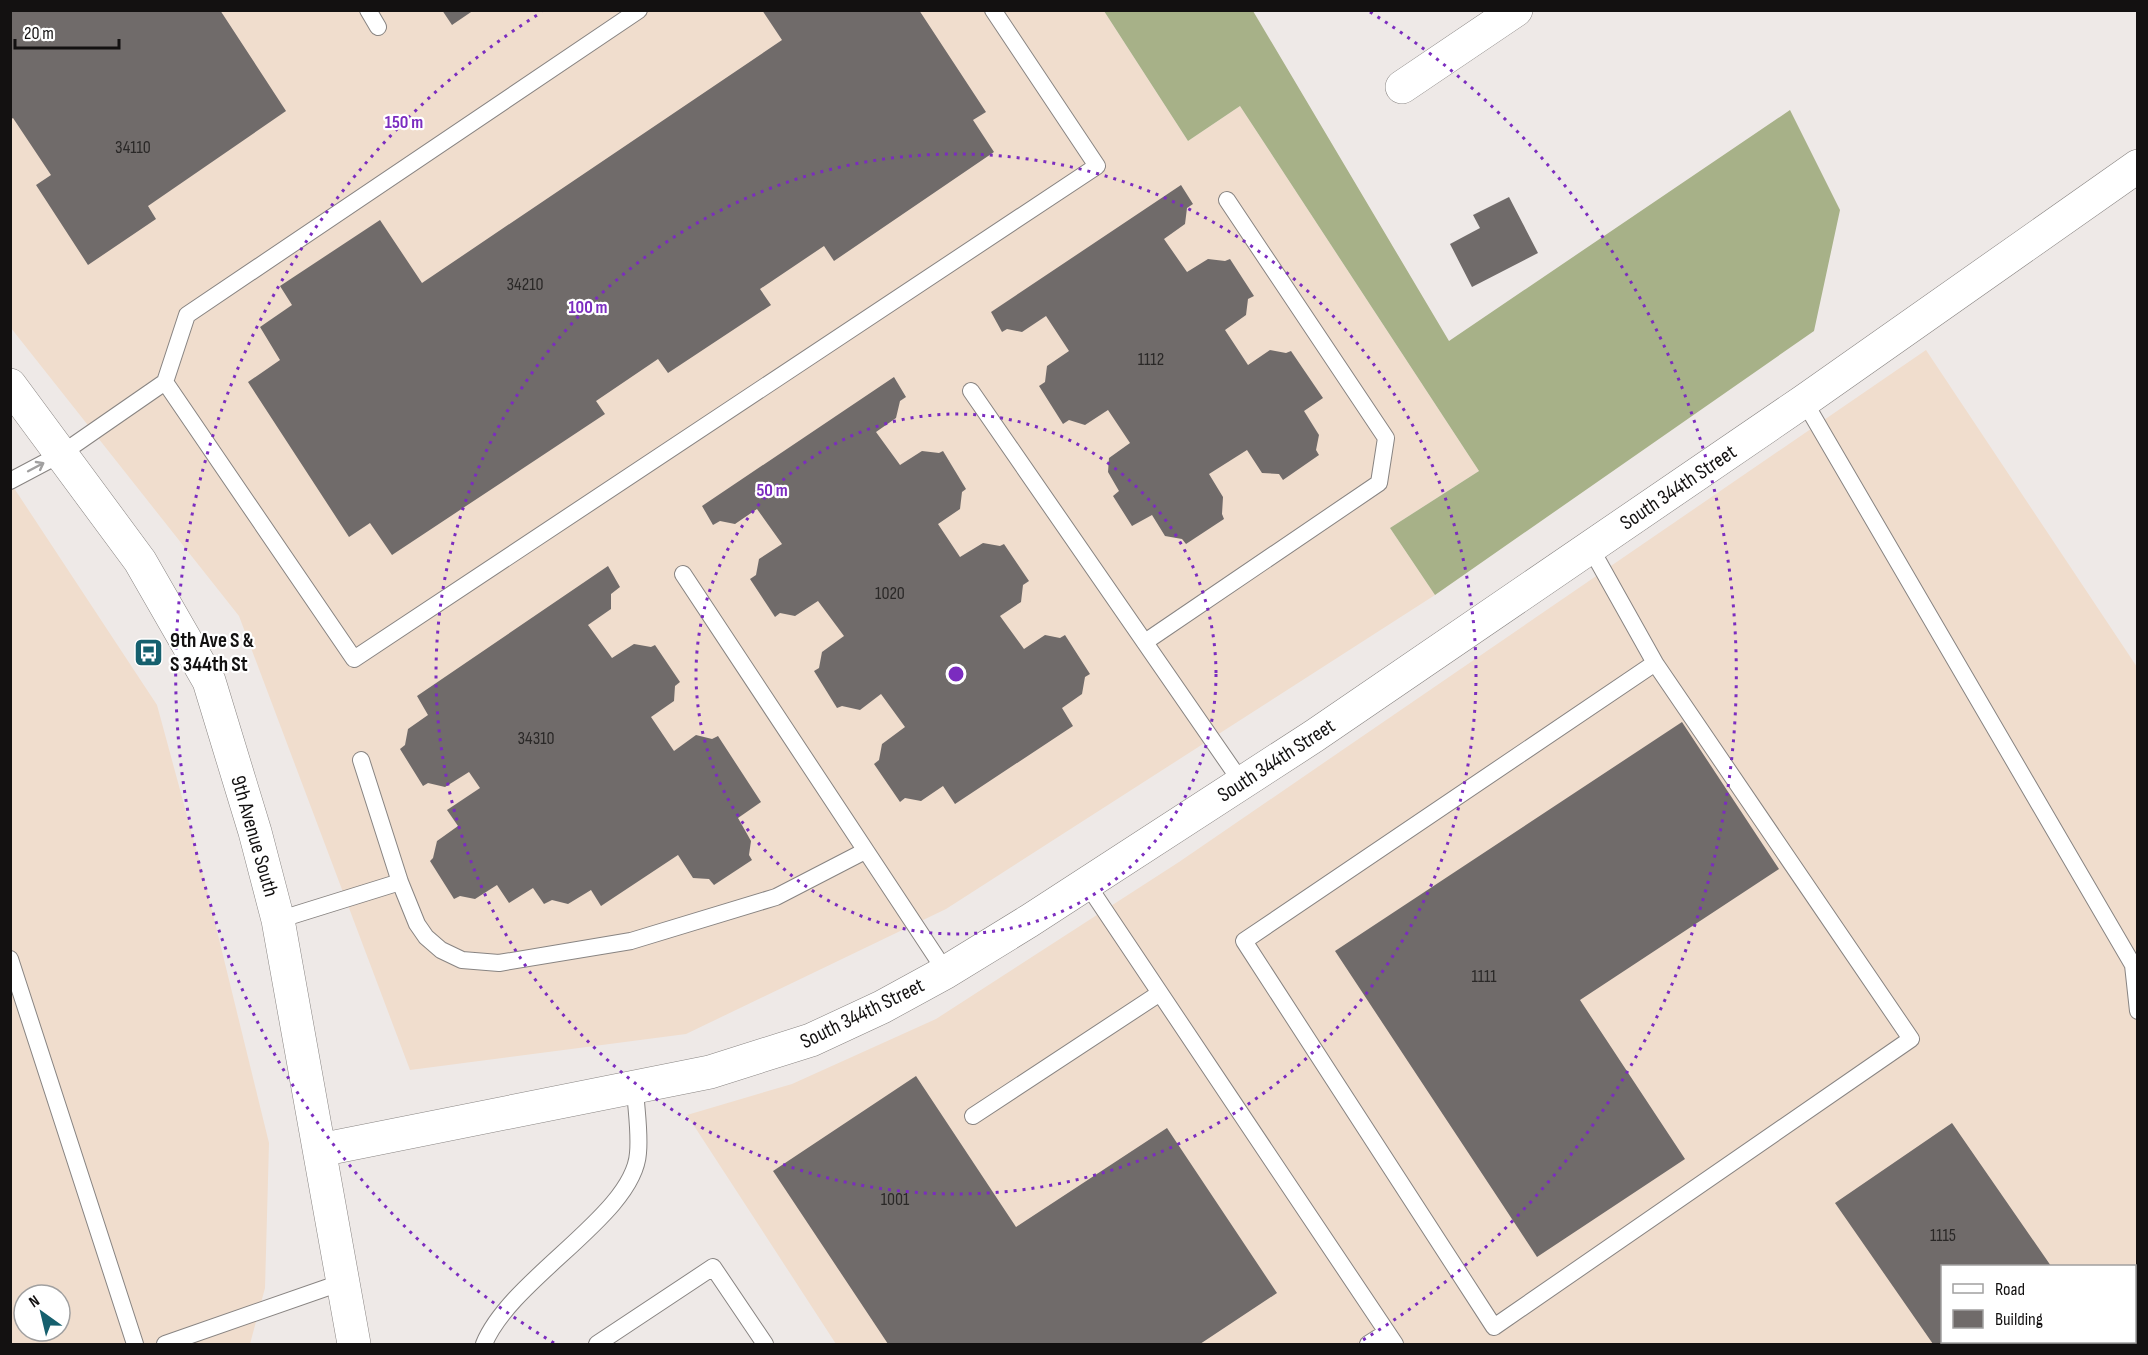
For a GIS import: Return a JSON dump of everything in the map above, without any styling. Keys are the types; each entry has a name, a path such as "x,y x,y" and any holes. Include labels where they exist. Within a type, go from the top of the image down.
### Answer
{"street":[{"path":"1402,87 1516,10"},
{"name":"South 344th Street","path":"320,1150 710,1072 811,1040 874,1011 946,972 1087,884 1314,736 1803,401 2138,166"},
{"name":"9th Avenue South","path":"10,385 140,561 209,681 255,832 278,920 354,1344"}],"lane":[{"path":"368,10 378,27"},
{"path":"10,481 61,454 165,382 188,315 639,10"},
{"path":"165,382 354,659 1097,166 993,10"},
{"path":"1144,642 1379,483 1386,438 1227,200"},
{"path":"971,391 1242,783"},
{"path":"1803,401 2133,965 2138,1011"},
{"path":"1590,547 1655,663 1911,1039 1494,1327 1244,941 1655,663"},
{"path":"683,574 946,972"},
{"path":"361,760 400,882 417,924 426,937 441,950 462,960 499,963 631,940 776,897 866,851"},
{"path":"278,920 400,882"},
{"path":"1087,884 1391,1338 1368,1344"},
{"path":"10,959 135,1344"},
{"path":"973,1116 1160,993"},
{"path":"484,1344 500,1316 515,1297 606,1211 625,1187 638,1154 635,1088"},
{"path":"597,1344 713,1267 765,1344"},
{"path":"165,1344 343,1282"}],"shaded area":[{"path":"11,11 1104,11 1188,141 1240,106 1479,471 1390,528 1435,595 946,909 686,1034 410,1070 239,616 11,328"},
{"path":"1926,350 2137,667 2137,1344 836,1344 687,1115 792,1084 936,1019 1179,862"},
{"path":"10,482 157,705 205,882 269,1143 265,1288 250,1344 11,1344"}],"green space":[{"path":"1104,11 1253,11 1449,341 1790,110 1840,210 1814,331 1435,595 1390,528 1479,471 1240,106 1188,141"}],"building":[{"path":"10,10 220,10 286,111 148,206 156,219 88,265 36,185 51,175 13,118 10,120"},
{"path":"442,10 474,10 452,25"},
{"path":"762,10 919,10 986,112 973,120 994,152 834,261 824,246 760,289 771,305 668,373 658,359 596,401 605,414 392,555 370,523 349,537 248,382 280,360 260,327 292,305 280,286 380,220 422,283 782,40"},
{"path":"1181,185 1193,204 1187,208 1185,224 1164,239 1187,272 1208,259 1225,261 1230,259 1254,296 1248,299 1246,315 1225,330 1248,365 1270,350 1286,353 1291,351 1323,398 1304,411 1319,435 1316,450 1319,455 1283,480 1279,474 1262,473 1247,450 1209,474 1223,497 1224,519 1186,544 1182,539 1165,536 1152,515 1132,526 1113,496 1119,491 1108,472 1109,458 1130,443 1108,410 1085,425 1069,420 1063,424 1039,386 1045,382 1047,366 1069,351 1046,316 1022,332 1007,329 1002,332 991,312"},
{"path":"1509,197 1538,253 1472,287 1450,244 1480,228 1473,215"},
{"path":"894,377 906,397 900,401 896,418 876,432 900,465 922,451 939,453 943,451 966,489 962,492 960,509 938,524 960,557 983,543 1000,546 1004,544 1029,581 1023,585 1021,602 1000,616 1024,649 1045,635 1060,638 1065,635 1090,674 1085,677 1082,694 1062,708 1073,726 955,804 943,786 921,801 905,798 900,802 874,764 879,760 882,744 905,727 881,694 860,710 842,706 837,708 814,671 819,668 822,652 844,636 818,601 795,616 780,613 775,617 750,579 756,575 759,559 782,544 757,509 735,524 720,521 713,525 702,506"},
{"path":"608,566 620,587 611,594 611,609 588,625 612,658 634,644 651,647 655,645 680,682 675,686 674,701 651,717 674,751 696,735 712,739 718,736 761,802 738,818 751,841 749,855 752,860 714,885 709,879 693,878 678,855 601,906 591,890 568,904 552,900 544,904 533,888 509,903 497,885 475,899 460,896 454,899 430,861 433,858 437,841 458,826 447,810 480,788 469,772 445,787 428,783 423,786 400,749 405,745 408,729 428,715 417,696"},
{"path":"1682,722 1779,869 1580,1000 1685,1159 1537,1257 1335,951"},
{"path":"916,1076 1016,1227 1167,1128 1277,1293 1200,1344 888,1344 773,1171"},
{"path":"1952,1123 2050,1265 1941,1265 1941,1343 1960,1343 1933,1344 1835,1203"}],"place":[{"name":"9th Ave S & S 344th St","path":"149,652"}]}
